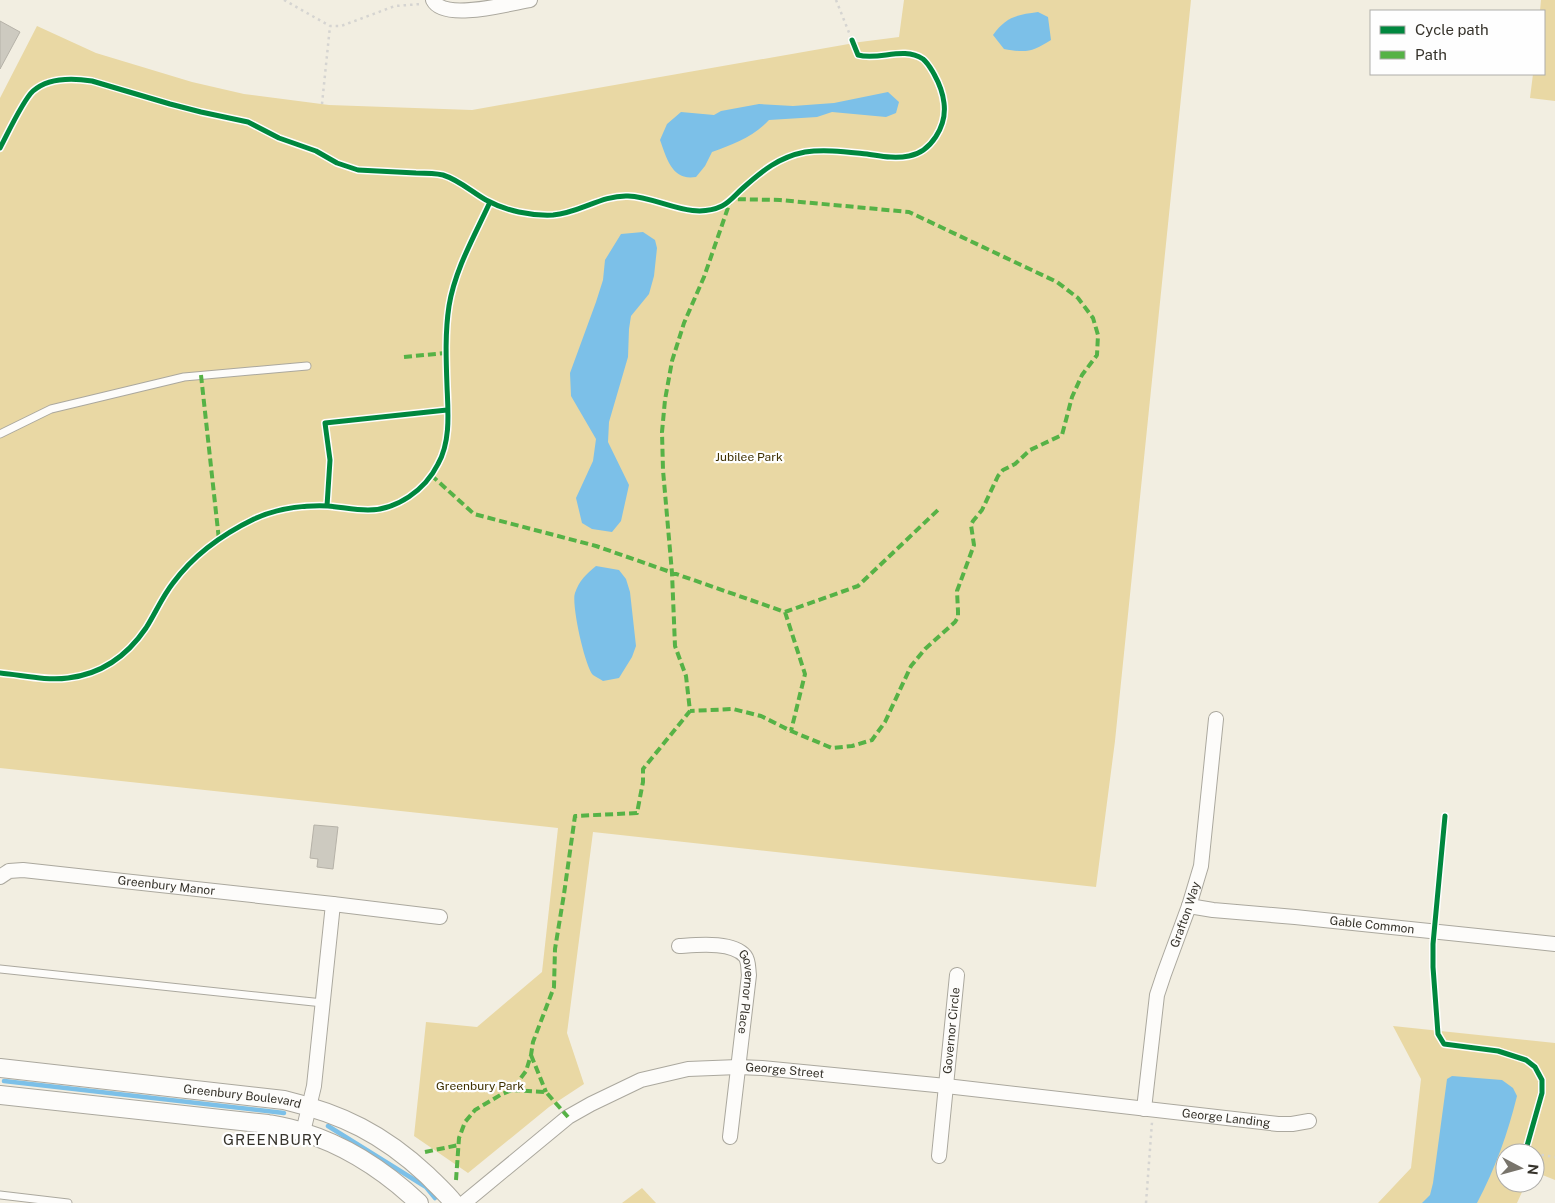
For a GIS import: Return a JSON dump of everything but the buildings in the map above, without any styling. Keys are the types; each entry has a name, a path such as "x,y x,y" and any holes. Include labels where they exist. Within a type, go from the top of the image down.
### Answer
{"street":[{"path":"434,2 443,9 470,10 530,0"},
{"name":"Grafton Way","path":"1144,1109 1157,996 1190,906 1203,852 1216,719"},
{"name":"Greenbury Manor","path":"0,877 9,871 23,870 440,917"},
{"path":"302,1132 314,1086 333,904"},
{"name":"Gable Common","path":"1190,906 1212,910 1295,916 1555,944"},
{"name":"Governor Place","path":"679,946 726,946 739,951 746,957 749,975 738,1067"},
{"name":"Governor Circle","path":"939,1156 957,975"},
{"path":"730,1137 738,1067"},
{"name":"George Street","path":"464,1203 568,1117 641,1080 688,1069 738,1067 946,1086 1144,1109"},
{"name":"Greenbury Boulevard","path":"0,1068 284,1100 310,1106 368,1130 393,1146 412,1161 454,1203"},
{"name":"Greenbury Boulevard","path":"0,1095 268,1124 302,1132 334,1144 384,1173 418,1203"},
{"name":"George Landing","path":"1144,1109 1278,1124 1309,1121"}],"lane":[{"path":"0,434 51,409 184,377 307,366"},
{"path":"0,969 323,1003"},
{"path":"0,1195 68,1203"}],"path":[{"path":"284,0 330,26 341,26 395,6 434,2"},
{"path":"836,0 855,49"},
{"path":"321,114 330,26"},
{"path":"1146,1203 1152,1122"}],"green space":[{"name":"Jubilee Park","path":"904,0 1191,0 1115,741 1096,887 593,832 567,1033 584,1084 549,1107 468,1173 414,1136 426,1022 477,1027 542,972 558,828 0,768 0,98 37,26 96,53 192,82 244,94 329,105 472,110 860,42 899,37"},
{"path":"1541,0 1555,0 1555,101 1530,98 1533,75 1545,75 1545,10 1540,10"},
{"path":"1393,1026 1555,1043 1555,1180 1545,1176 1545,1143 1495,1143 1495,1193 1522,1193 1517,1203 1378,1203 1411,1168 1421,1079"},
{"path":"642,1188 656,1203 622,1203"}],"water":[{"path":"1038,12 1048,17 1051,40 1039,47 1024,51 1004,49 993,35 1002,24 1012,18"},
{"path":"888,92 899,102 896,113 886,117 832,112 817,117 769,120 763,126 735,143 712,152 705,166 696,177 681,176 676,172 668,161 660,140 667,124 681,112 714,115 721,111 759,104 793,106 834,103"},
{"path":"643,232 655,240 657,248 654,276 649,294 631,316 628,357 609,422 608,442 629,485 621,521 612,532 592,529 582,523 576,498 593,461 596,439 571,396 570,373 603,280 605,260 621,234"},
{"path":"596,566 619,570 626,579 630,592 636,646 632,657 619,678 603,681 593,675 586,660 574,599 581,581"},
{"path":"1452,1076 1502,1080 1513,1088 1517,1096 1503,1143 1495,1143 1495,1164 1477,1203 1422,1203 1430,1195 1433,1183 1447,1079"}],"waterway":[{"path":"4,1081 284,1113"},
{"path":"328,1126 426,1187 435,1198"}],"marked path":[{"path":"456,1180 459,1138 465,1122 475,1110 512,1090 526,1071 533,1042 554,987 555,949 575,816 637,813 643,782 643,769 690,711 686,676 675,646 662,432 672,361 684,323 704,277 731,199 780,200 909,212 1057,282 1078,298 1093,318 1098,335 1097,355 1082,375 1072,397 1062,435 1030,450 1015,464 1003,470 998,476 982,510 971,525 974,545 957,591 958,617 955,622 925,649 911,666 885,722 872,740 852,746 832,748 761,716 733,709 690,711"},
{"path":"404,357 446,353"},
{"path":"201,375 219,540"},
{"path":"431,475 474,514 596,546 785,612 858,586 939,509"},
{"path":"785,612 805,674 791,731"},
{"path":"531,1055 546,1092"},
{"path":"512,1090 546,1092 568,1117"},
{"path":"425,1152 459,1145"}],"cycle path":[{"path":"0,148 29,95 39,86 61,80 85,80 201,112 248,122 279,138 316,151 337,163 358,170 443,175 494,204 527,214 563,214 618,196 640,197 687,210 710,210 728,202 764,170 796,154 828,151 903,157 917,154 931,144 943,120 944,103 939,85 928,64 915,55 858,55 852,40"},
{"path":"0,673 60,679 80,676 103,668 113,662 139,638 169,588 181,573 209,546 254,519 280,510 309,506 363,510 379,509 399,502 418,490 438,464 445,446 448,426 446,346 449,306 461,266 490,202"},
{"path":"327,506 330,460 325,423 447,410"},
{"path":"1445,816 1433,944 1438,1034 1444,1044 1498,1051 1526,1060 1535,1067 1542,1080 1542,1093 1528,1143"}],"district":[{"name":"GREENBURY","path":"273,1140"}],"park label":[{"name":"Greenbury Park","path":"480,1086"}]}
